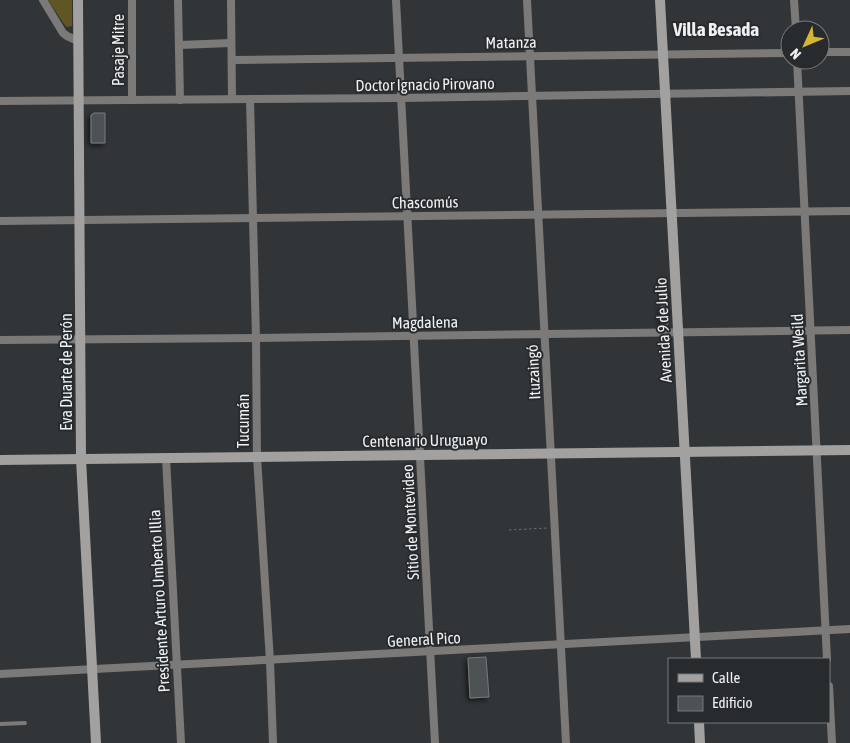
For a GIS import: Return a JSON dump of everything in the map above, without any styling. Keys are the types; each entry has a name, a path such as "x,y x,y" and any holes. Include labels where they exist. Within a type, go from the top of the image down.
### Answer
{"main road":[{"name":"Eva Duarte de Perón","path":"78,0 82,339 81,459 96,743"},
{"name":"Avenida 9 de Julio","path":"660,0 696,658"},
{"name":"Centenario Uruguayo","path":"0,460 850,450"},
{"path":"699,723 700,743"}],"street":[{"path":"43,0 63,33 78,41"},
{"name":"Pasaje Mitre","path":"132,0 132,100"},
{"path":"178,0 180,100"},
{"path":"231,0 232,99"},
{"name":"Sitio de Montevideo","path":"396,0 435,743"},
{"name":"Ituzaingó","path":"527,0 566,743"},
{"path":"794,0 795,20"},
{"path":"179,45 232,44"},
{"path":"830,52 850,52"},
{"name":"Matanza","path":"232,60 780,53"},
{"name":"Margarita Weild","path":"797,70 827,658"},
{"name":"Doctor Ignacio Pirovano","path":"0,101 78,102 850,91"},
{"name":"Tucumán","path":"250,99 257,457 270,661 273,743"},
{"name":"Chascomús","path":"0,221 850,211"},
{"name":"Magdalena","path":"0,340 811,332 850,330"},
{"name":"Presidente Arturo Umberto Illia","path":"166,458 181,743"},
{"name":"General Pico","path":"0,674 850,629"},
{"path":"830,705 832,743"}],"lane":[{"path":"0,724 25,723"}],"path":[{"path":"509,530 555,528"}],"shaded area":[{"path":"48,0 72,0 72,26 67,27 64,24"}],"building":[{"path":"94,113 105,113 105,143 91,143 91,115"},
{"path":"661,306 668,306 668,324 664,327 662,327"},
{"path":"486,657 489,697 470,698 468,658"}],"district":[{"name":"Villa Besada","path":"716,29"}]}
